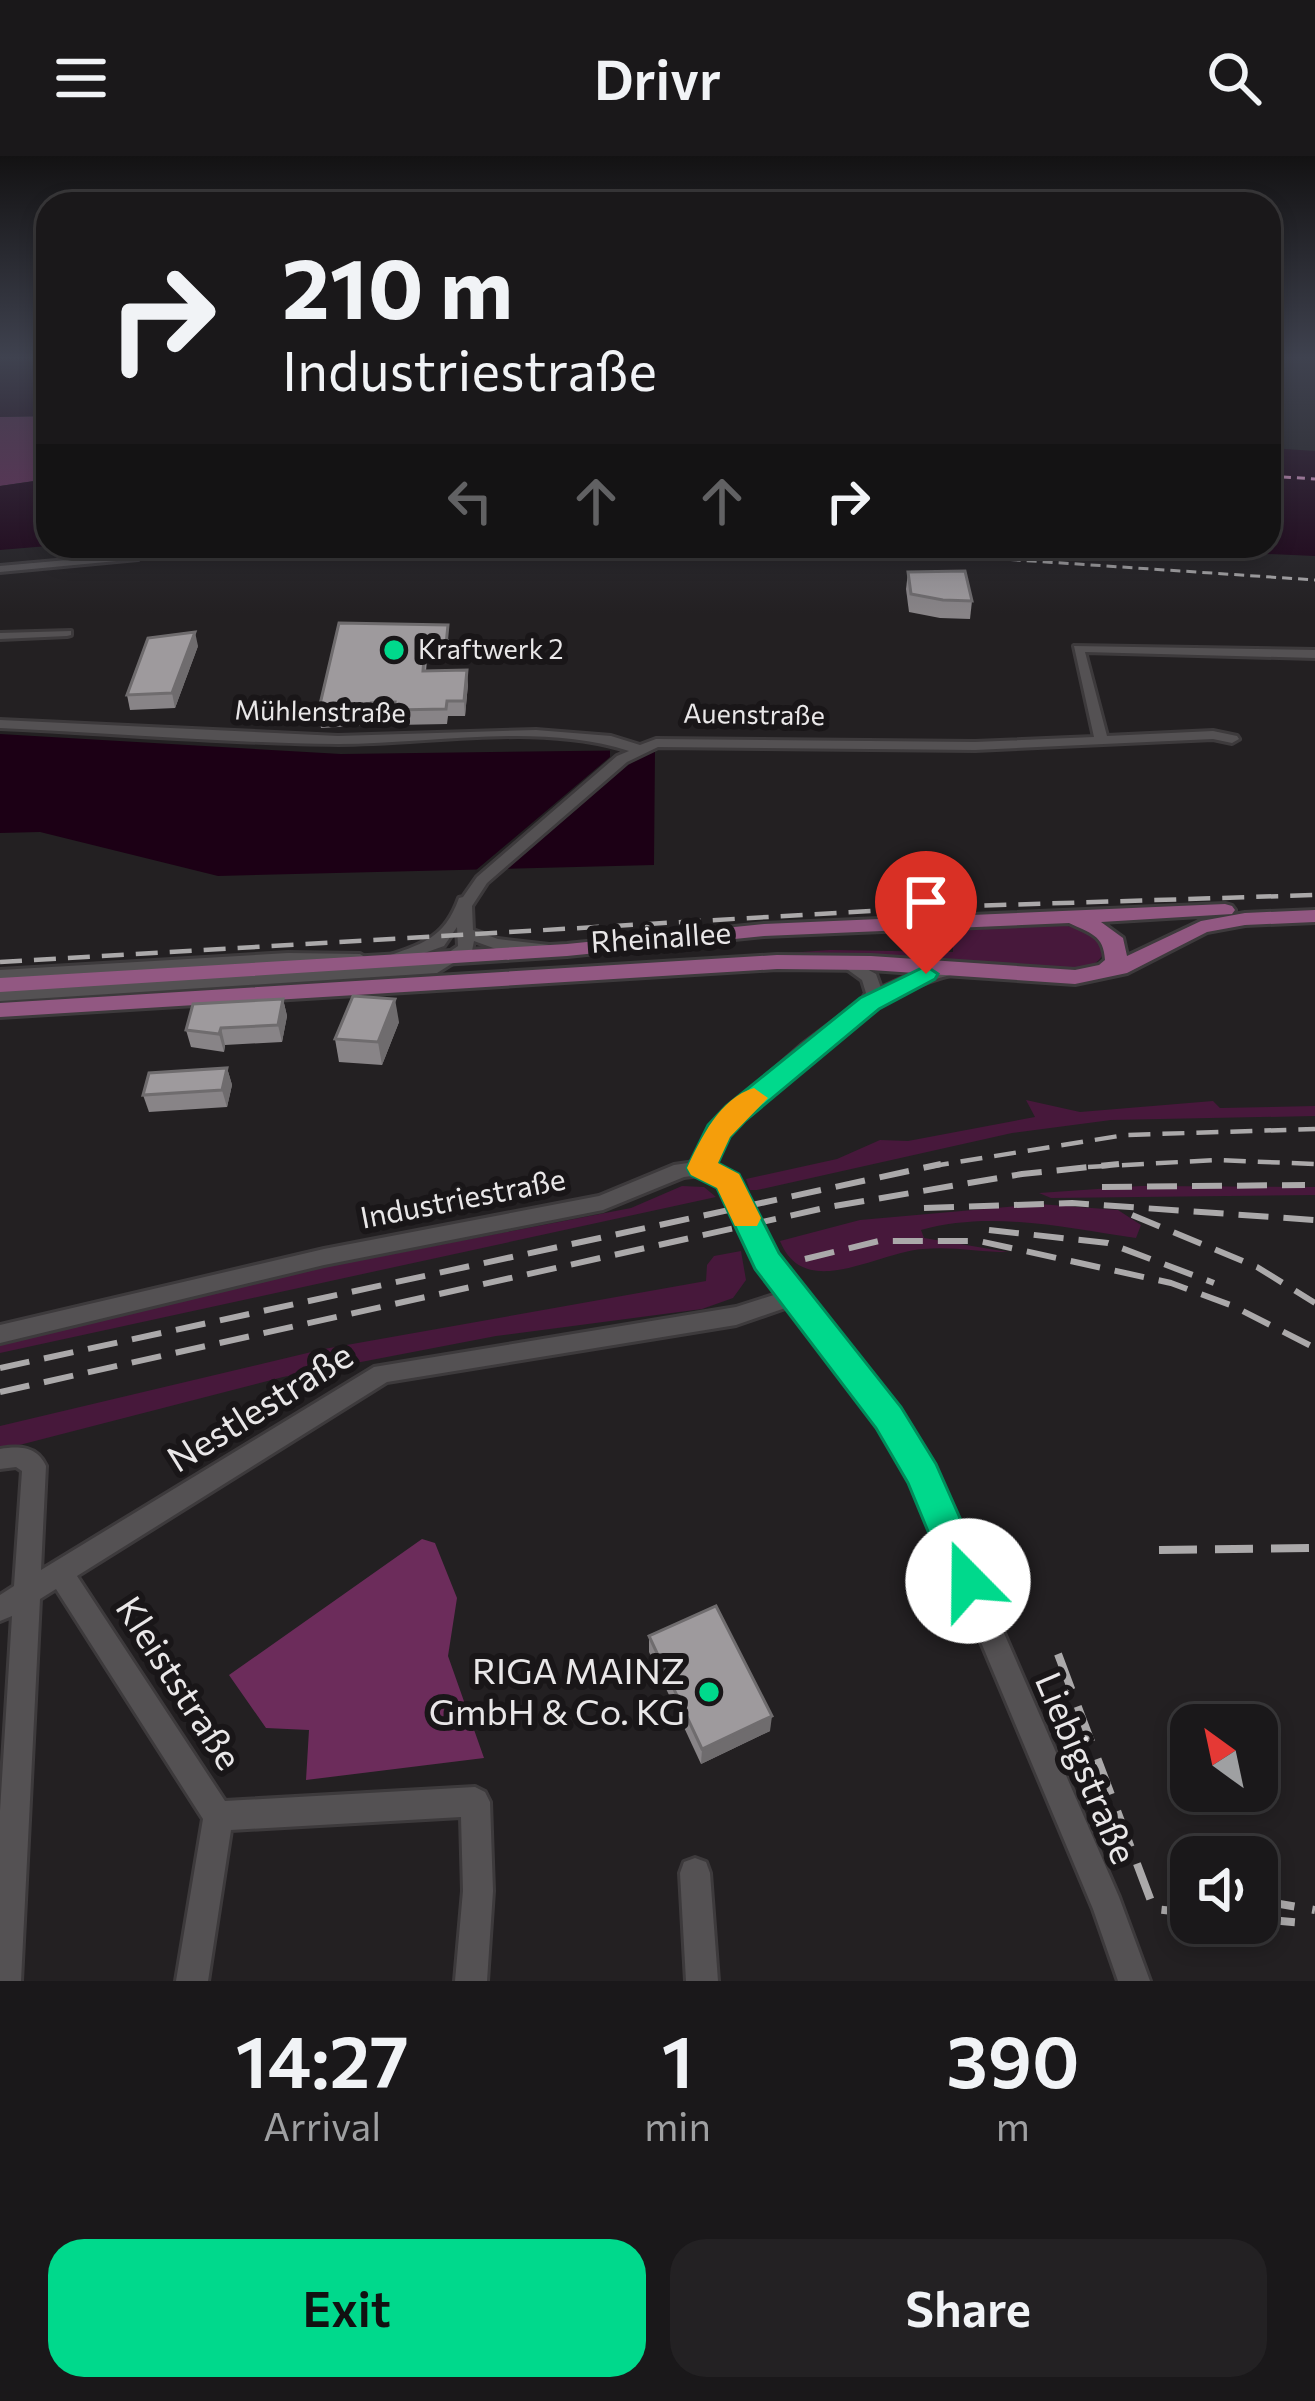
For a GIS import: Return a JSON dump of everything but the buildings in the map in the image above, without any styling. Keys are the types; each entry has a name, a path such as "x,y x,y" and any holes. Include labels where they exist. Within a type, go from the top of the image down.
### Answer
{"main road":[{"name":"Rheinallee","path":"0,985 567,950 723,932 1315,907"},
{"path":"1122,914 1134,934 1156,948"},
{"path":"1067,916 1096,926 1115,943 1116,962 1104,973"},
{"name":"Rheinallee","path":"0,1010 740,963 845,962 1041,978 1104,973 1214,923 1315,916"}],"street":[{"path":"0,569 123,558"},
{"path":"0,636 67,633"},
{"path":"1102,741 1078,648 1315,654"},
{"name":"Mühlenstraße","path":"0,724 340,740 565,737 615,741 638,749"},
{"name":"Auenstraße","path":"459,957 466,948 459,927 464,901 488,875 638,749 684,740 929,746 1213,735 1232,739"},
{"path":"385,962 438,943 459,927 496,944 567,950"},
{"path":"0,997 437,968 459,957 476,974 506,978"},
{"name":"Rheinallee","path":"0,975 300,958 385,962"},
{"path":"845,962 870,978 874,993 869,1003"},
{"path":"702,1168 718,1132 736,1113 869,1003 910,979 953,969"},
{"name":"Liebigstraße","path":"702,1168 729,1181 766,1260 889,1418 923,1475 1108,1907 1134,1981"},
{"name":"Industriestraße","path":"0,1334 324,1257 603,1203 681,1170 702,1168"},
{"name":"Nestlestraße","path":"0,1609 382,1374 736,1316 796,1296"},
{"path":"0,1459 20,1456 34,1466 5,1875 5,1981"},
{"name":"Kleiststraße","path":"61,1574 218,1816 192,1981"},
{"path":"218,1816 476,1802 478,1891 470,1981"},
{"path":"695,1874 702,1981"}],"shaded area":[{"path":"0,444 36,444 36,481 0,486"},
{"path":"1281,449 1315,451 1315,556 1281,555"},
{"path":"36,481 36,547 0,550 0,486"},
{"path":"0,734 341,754 655,750 654,865 218,876 40,832 0,833"},
{"path":"1061,924 1096,934 1105,948 1100,959 1068,971 833,955 601,966 830,950 953,952 953,929 923,928"},
{"path":"1026,1100 1080,1112 1213,1101 1220,1108 1315,1106 1315,1116 1111,1120 1012,1133 757,1190 750,1190 746,1179 837,1159 880,1140 908,1141 1035,1117"},
{"path":"682,1186 704,1187 716,1197 0,1353 0,1344 325,1267 631,1208"},
{"path":"1141,1186 1315,1187 1315,1195 1051,1198 1039,1193"},
{"path":"1039,1204 1118,1210 1141,1225 1136,1238 1001,1221 947,1224 921,1230 924,1238 1008,1252 923,1249 824,1271 791,1259 780,1241 860,1220"},
{"path":"741,1251 746,1280 733,1298 702,1309 496,1336 283,1377 0,1450 0,1426 324,1349 706,1281 707,1265 714,1256"},
{"path":"422,1539 435,1543 457,1598 448,1656 484,1758 306,1780 309,1730 266,1728 229,1675"}],"pier":[{"path":"596,743 660,747 633,759 499,875 475,871 610,757 610,747"}],"ferry route":[{"path":"1281,477 1315,479"}],"railway":[{"path":"987,558 1315,580"},
{"path":"0,962 937,907 1315,895"},
{"path":"928,1167 1125,1135 1315,1129"},
{"path":"1092,1167 1217,1160 1315,1164"},
{"path":"928,1167 941,1164"},
{"path":"1092,1167 1119,1164"},
{"path":"0,1368 928,1167"},
{"path":"1088,1167 1092,1167"},
{"path":"0,1392 829,1207 1092,1167"},
{"path":"1102,1187 1305,1185"},
{"path":"924,1208 1072,1203 1315,1220"},
{"path":"1132,1215 1257,1267 1315,1303"},
{"path":"989,1230 1108,1243 1214,1283"},
{"path":"805,1259 879,1241 979,1241 1171,1283 1233,1306 1315,1348"},
{"path":"1159,1550 1315,1548"},
{"path":"1058,1654 1154,1909 1170,1911"},
{"path":"1278,1904 1315,1910"},
{"path":"1278,1921 1305,1923"}],"slow traffic":[{"path":"746,1218 729,1181 702,1168 718,1132 754,1098"}],"place":[{"name":"Kraftwerk 2","path":"394,650"},
{"name":"RIGA MAINZ GmbH & Co. KG","path":"709,1692"}],"route":[{"path":"926,974 869,1003 736,1113 718,1132 702,1168 729,1181 766,1260 889,1418 936,1501 968,1581"}]}
